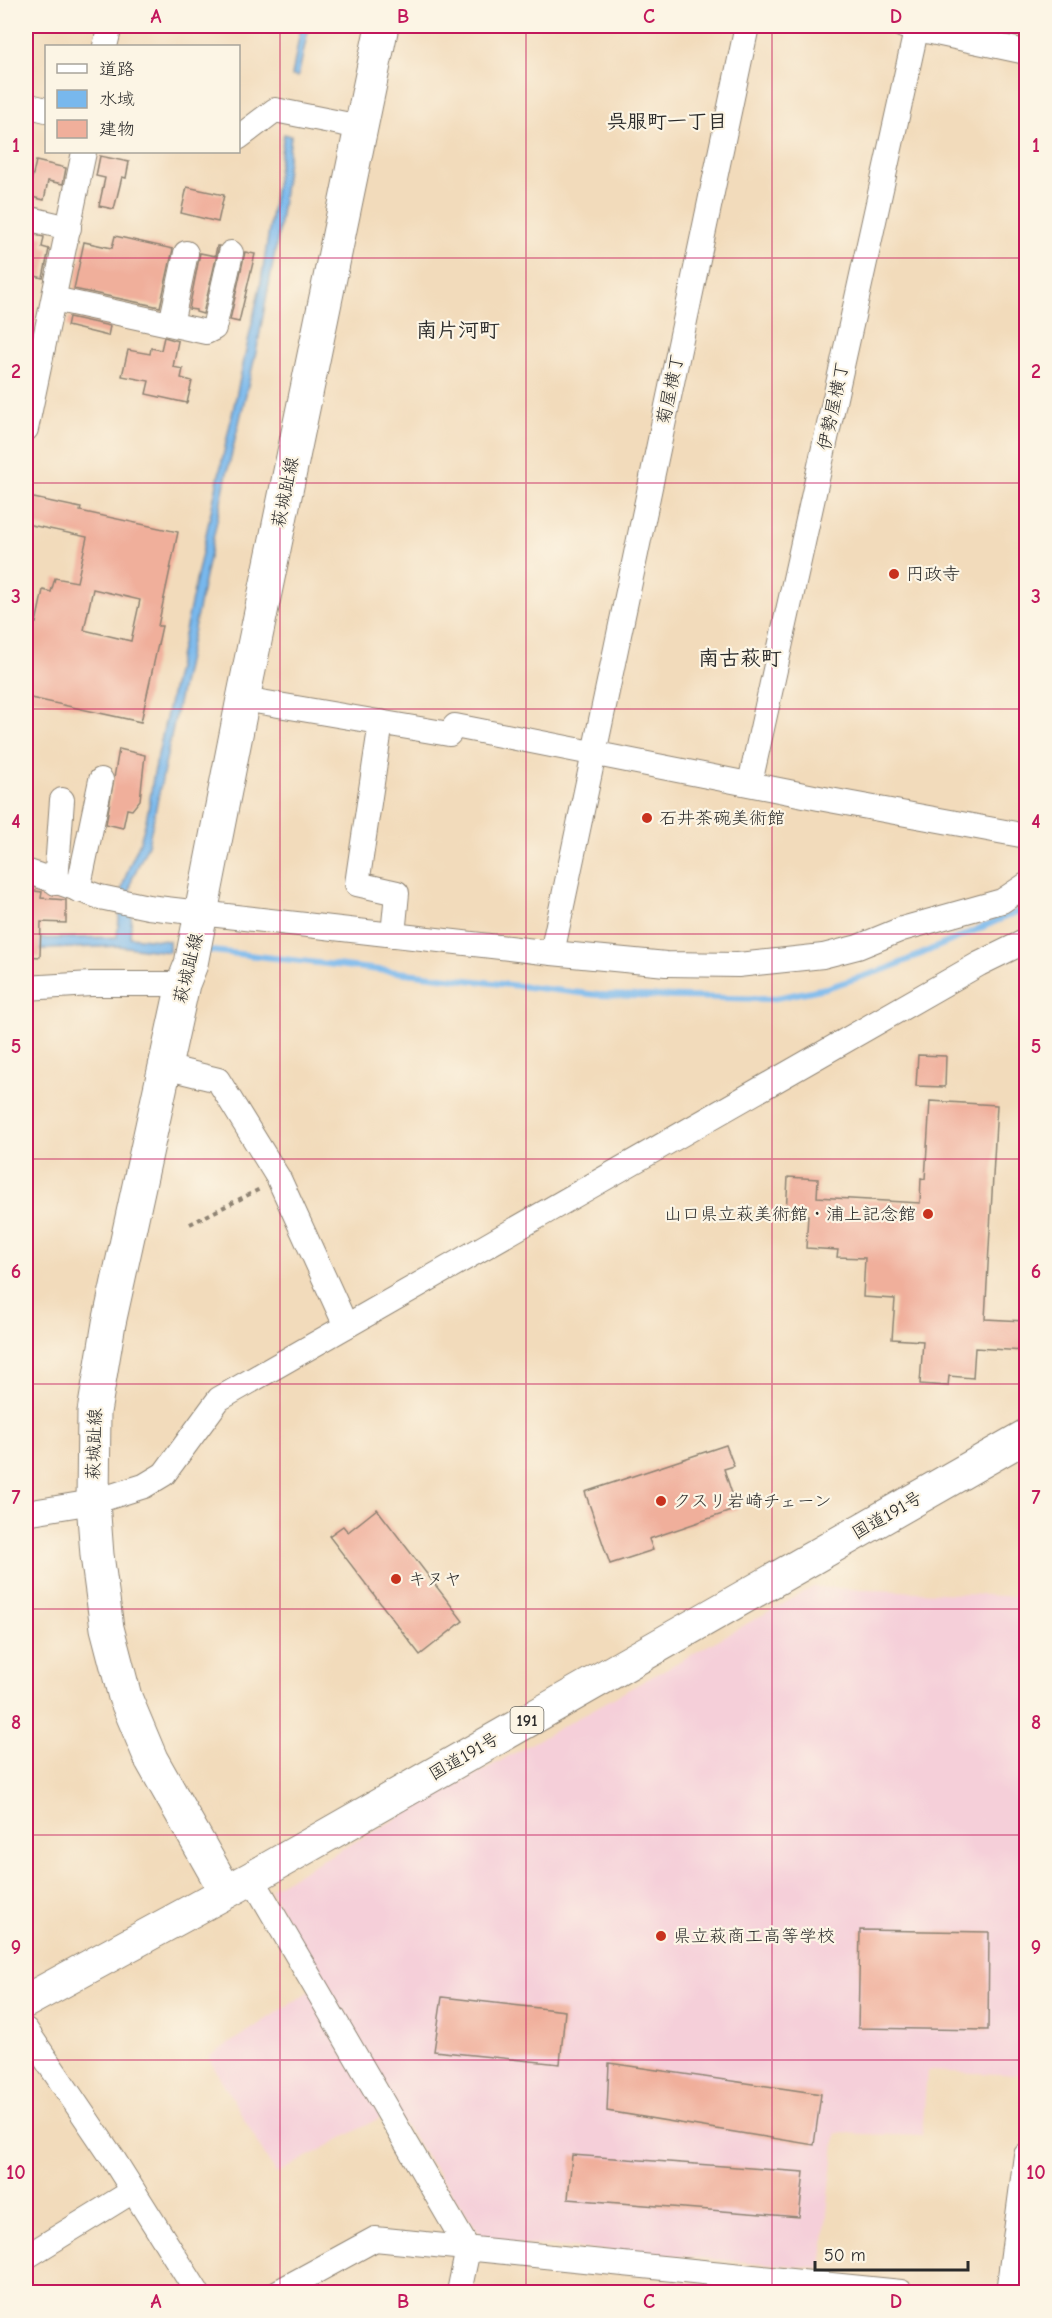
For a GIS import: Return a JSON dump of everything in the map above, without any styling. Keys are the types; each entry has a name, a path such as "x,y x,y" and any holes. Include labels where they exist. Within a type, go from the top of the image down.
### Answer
{"main road":[{"name":"萩城趾線","path":"239,1885 151,1759 125,1697 107,1628 97,1555 93,1502 93,1412 109,1323 201,912 382,26"},
{"name":"国道191号","path":"26,2001 239,1885 1026,1436"}],"street":[{"path":"105,45 110,26"},
{"name":"菊屋横丁","path":"552,953 747,26"},
{"path":"911,27 1026,52"},
{"name":"伊勢屋横丁","path":"750,783 911,27"},
{"path":"26,105 45,110"},
{"path":"240,136 275,110 360,126"},
{"path":"26,429 84,153"},
{"path":"26,218 69,228"},
{"path":"171,324 186,253"},
{"path":"54,299 206,332 214,328 231,253"},
{"path":"243,699 449,734 455,726 819,798 1026,836"},
{"path":"381,722 357,884 397,893 393,935"},
{"path":"89,894 101,780"},
{"path":"56,883 62,801"},
{"path":"26,872 89,894 148,907 552,953 666,964 738,965 823,956 858,947 929,921 1002,901 1026,885"},
{"path":"26,1513 93,1502 144,1486 164,1474 219,1399 979,964 1026,941"},
{"path":"26,988 187,974"},
{"path":"165,1067 218,1080 279,1179 346,1326"},
{"path":"239,1885 468,2249 459,2292"},
{"path":"26,2030 197,2292"},
{"path":"1008,2292 1026,2155"},
{"path":"26,2257 133,2191"},
{"path":"278,2292 375,2239 901,2292"}],"path":[{"path":"190,1224 279,1179"}],"shaded area":[{"name":"県立萩商工高等学校","path":"813,1587 1026,1597 1026,2075 927,2071 922,2136 836,2133 821,2268 485,2241 394,2110 276,2174 208,2057 321,1984 270,1889"}],"water":[{"path":"301,26 309,26 298,77 292,76"},
{"path":"284,134 291,136 279,231 257,348 227,473 148,845 132,879 129,894 121,894 146,820 153,778 261,282"},
{"path":"120,911 132,911 130,937 169,941 169,952 118,946 26,950 26,939 117,937"}],"building":[{"path":"100,156 129,162 126,178 122,177 114,209 99,206 105,178 96,176"},
{"path":"36,161 66,168 63,184 48,181 44,200 28,196"},
{"path":"187,187 224,195 218,222 181,213"},
{"path":"26,233 44,237 42,247 49,249 43,278 35,276 32,287 26,287"},
{"path":"115,236 173,249 160,307 74,289 84,242 112,248"},
{"path":"217,246 219,246 203,314 189,309 200,253 215,256"},
{"path":"245,252 255,254 239,322 230,320"},
{"path":"69,317 110,326 108,336 67,326"},
{"path":"164,337 178,341 173,367 183,369 181,378 192,381 187,403 146,394 149,381 122,376 128,350 150,354 151,348 161,350"},
{"path":"29,497 81,508 80,511 178,532 158,626 162,626 141,722 26,697 26,621 36,623 43,590 51,592 55,578 77,582 87,537 26,524","holes":["93,589 140,600 131,641 84,630"]},
{"path":"119,749 145,755 140,800 132,810 127,809 123,828 106,824"},
{"path":"26,890 42,892 41,898 66,900 66,923 41,922 40,957 26,956"},
{"path":"918,1055 946,1056 945,1087 916,1086"},
{"name":"山口県立萩美術館・浦上記念館","path":"930,1101 997,1105 985,1319 1026,1321 1026,1351 975,1348 973,1378 949,1376 948,1386 920,1384 923,1341 892,1339 895,1299 863,1297 865,1258 837,1257 838,1250 806,1248 808,1215 786,1214 788,1177 818,1179 817,1197 920,1203 921,1178 925,1179"},
{"name":"クスリ岩崎チェーン","path":"726,1445 734,1466 724,1469 737,1509 649,1539 653,1550 610,1564 585,1492"},
{"name":"キヌヤ","path":"377,1509 463,1621 420,1655 329,1536 343,1526 348,1532"},
{"path":"860,1930 989,1932 988,2030 858,2028"},
{"path":"442,1997 565,2011 560,2064 434,2051"},
{"path":"609,2063 821,2094 814,2145 607,2111"},
{"path":"572,2155 804,2172 799,2217 568,2199"}],"waterway":[{"path":"204,950 598,995 771,999 826,988 889,968 1026,908"}],"place":[{"name":"円政寺","path":"894,574"},
{"name":"石井茶碗美術館","path":"647,818"},
{"name":"山口県立萩美術館・浦上記念館","path":"928,1214"},
{"name":"クスリ岩崎チェーン","path":"661,1501"},
{"name":"キヌヤ","path":"396,1579"},
{"name":"県立萩商工高等学校","path":"661,1936"}],"district":[{"name":"呉服町一丁目","path":"667,121"},
{"name":"南片河町","path":"458,330"},
{"name":"南古萩町","path":"740,658"}]}
